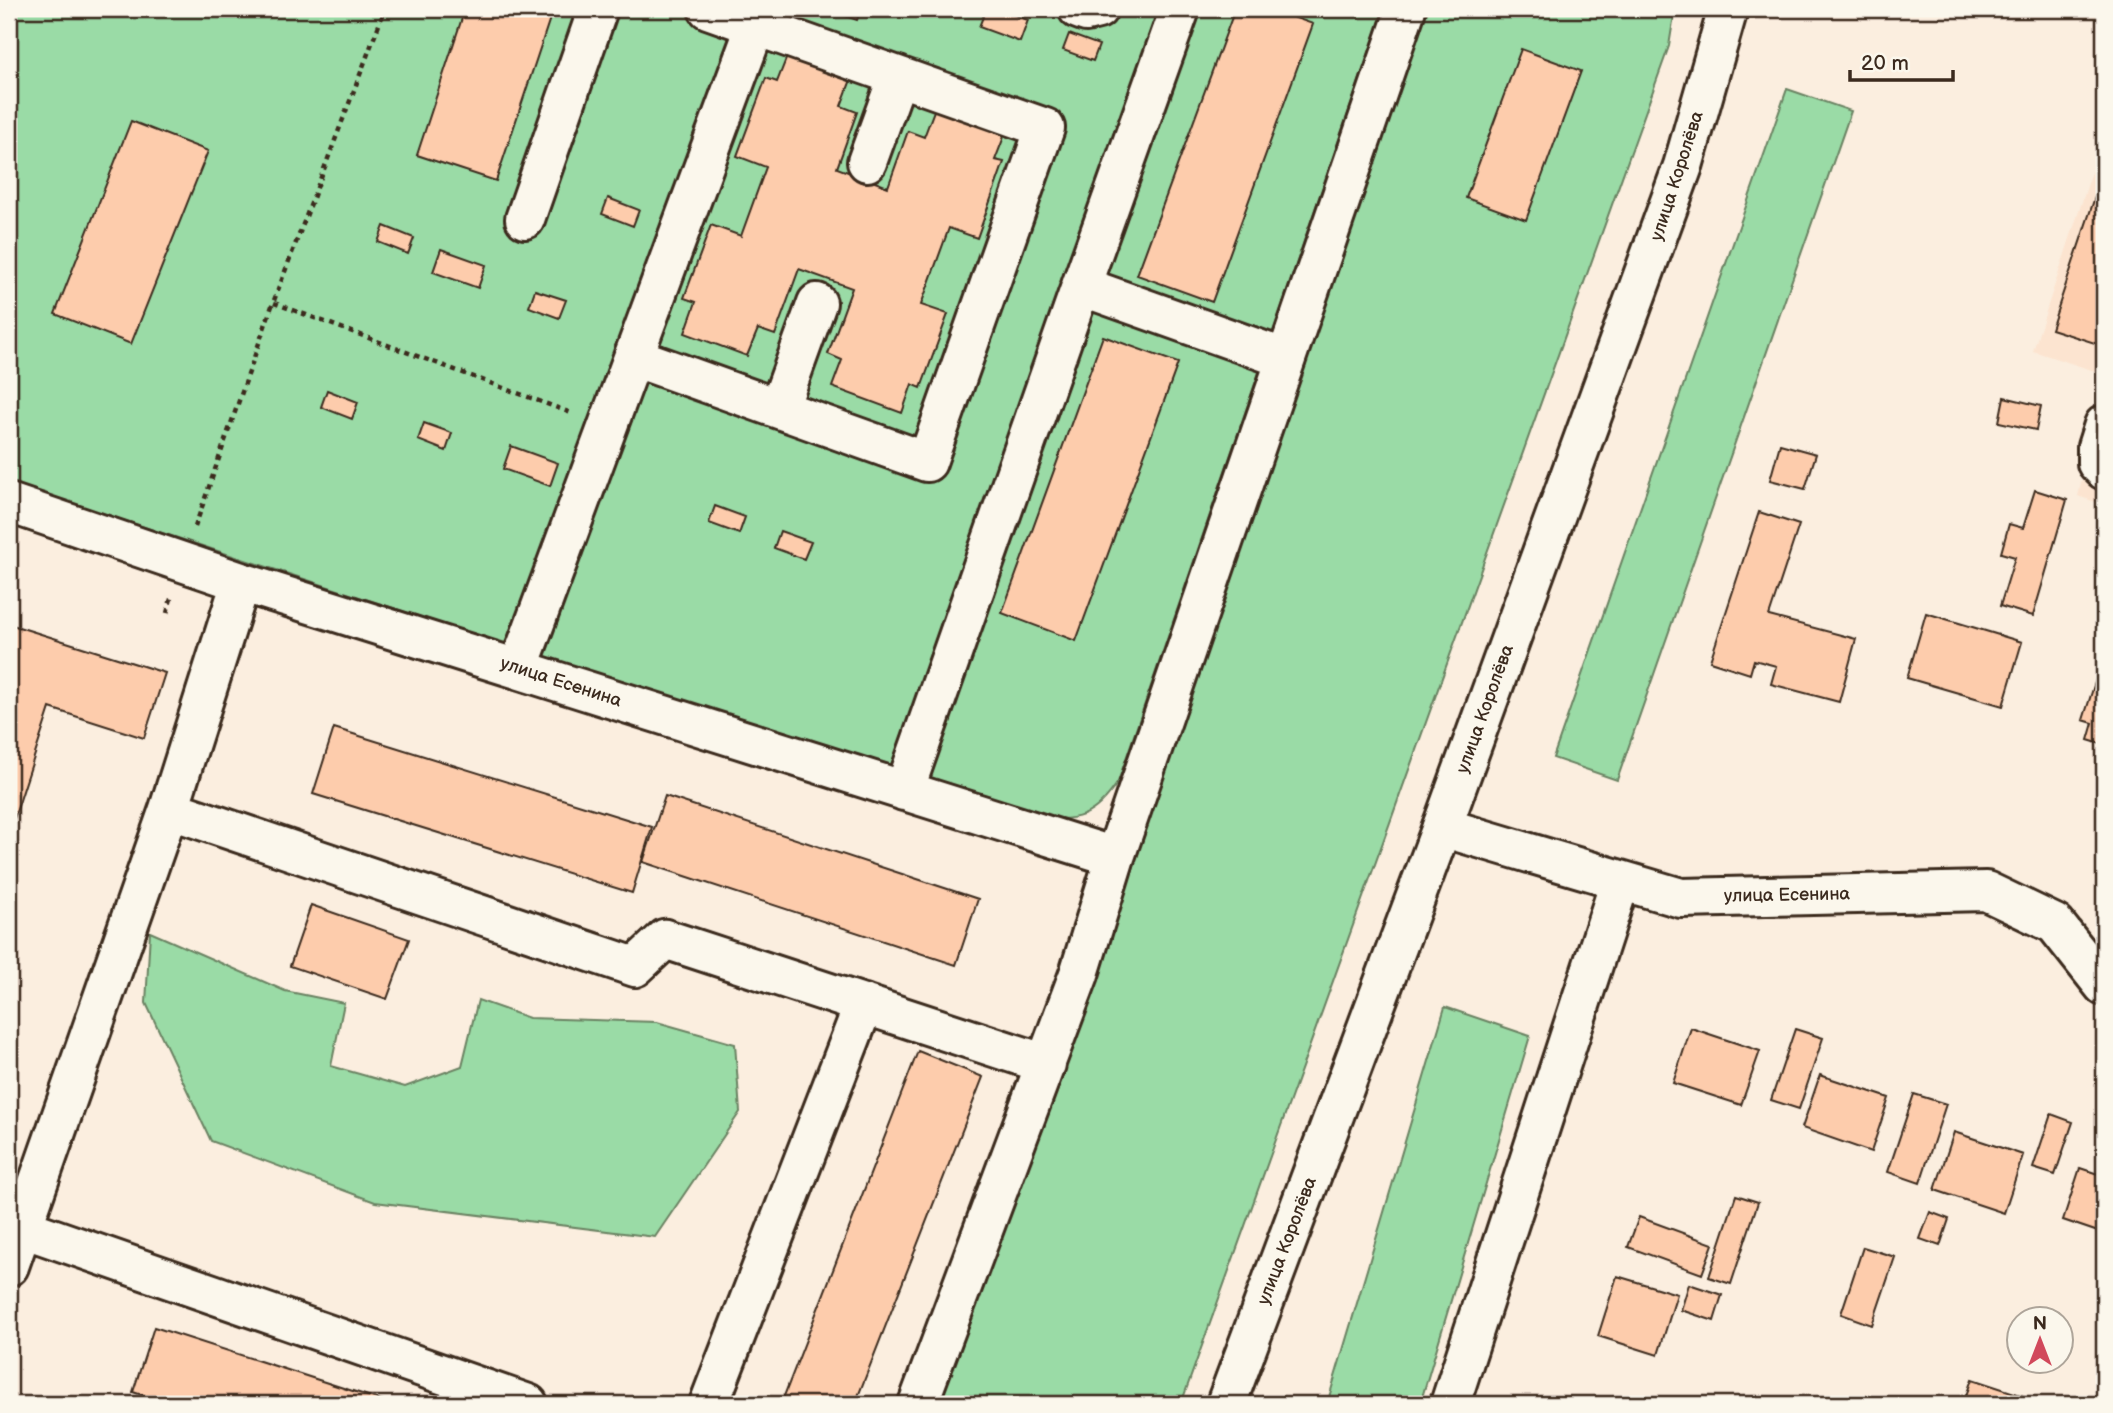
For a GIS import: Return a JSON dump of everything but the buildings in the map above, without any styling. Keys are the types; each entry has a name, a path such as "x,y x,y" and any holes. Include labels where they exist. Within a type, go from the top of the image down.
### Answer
{"street":[{"path":"525,219 598,9"},
{"path":"634,356 927,462 1045,128 708,9"},
{"path":"1078,9 1086,12 1098,9"},
{"path":"904,791 1180,9"},
{"name":"улица Королёва","path":"1226,1404 1442,827 1683,166 1728,9"},
{"path":"918,1404 1079,974 1115,857 1286,359 1394,12"},
{"path":"518,669 756,25"},
{"path":"867,163 898,76"},
{"path":"1081,286 1286,359"},
{"path":"779,408 817,303"},
{"path":"2104,425 2097,447 2098,463 2104,470"},
{"name":"улица Есенина","path":"12,514 182,562 1115,857"},
{"path":"9,1266 169,809 241,582"},
{"path":"169,809 635,967 664,939 1046,1064"},
{"name":"улица Есенина","path":"1442,827 1681,898 1986,891 2055,924 2104,986"},
{"path":"1450,1404 1620,882"},
{"path":"709,1404 864,1004"},
{"path":"23,1228 528,1404"}],"path":[{"path":"182,562 273,303 384,9"},
{"path":"273,303 608,426"}],"shaded area":[{"path":"2104,135 2104,374 2033,351"},
{"path":"2104,389 2104,505 2078,496"}],"green space":[{"path":"9,9 1384,9 1118,782 1101,803 1084,815 1050,819 1036,817 9,483"},
{"path":"1425,9 1675,9 1669,46 1181,1404 936,1404 1062,1066"},
{"path":"1787,89 1851,111 1617,780 1553,758"},
{"path":"150,932 285,991 344,1003 331,1066 405,1087 462,1066 478,1000 529,1018 657,1022 735,1044 740,1112 655,1237 375,1202 211,1141 146,1003"},
{"path":"1445,1007 1530,1036 1420,1404 1327,1404"}]}
